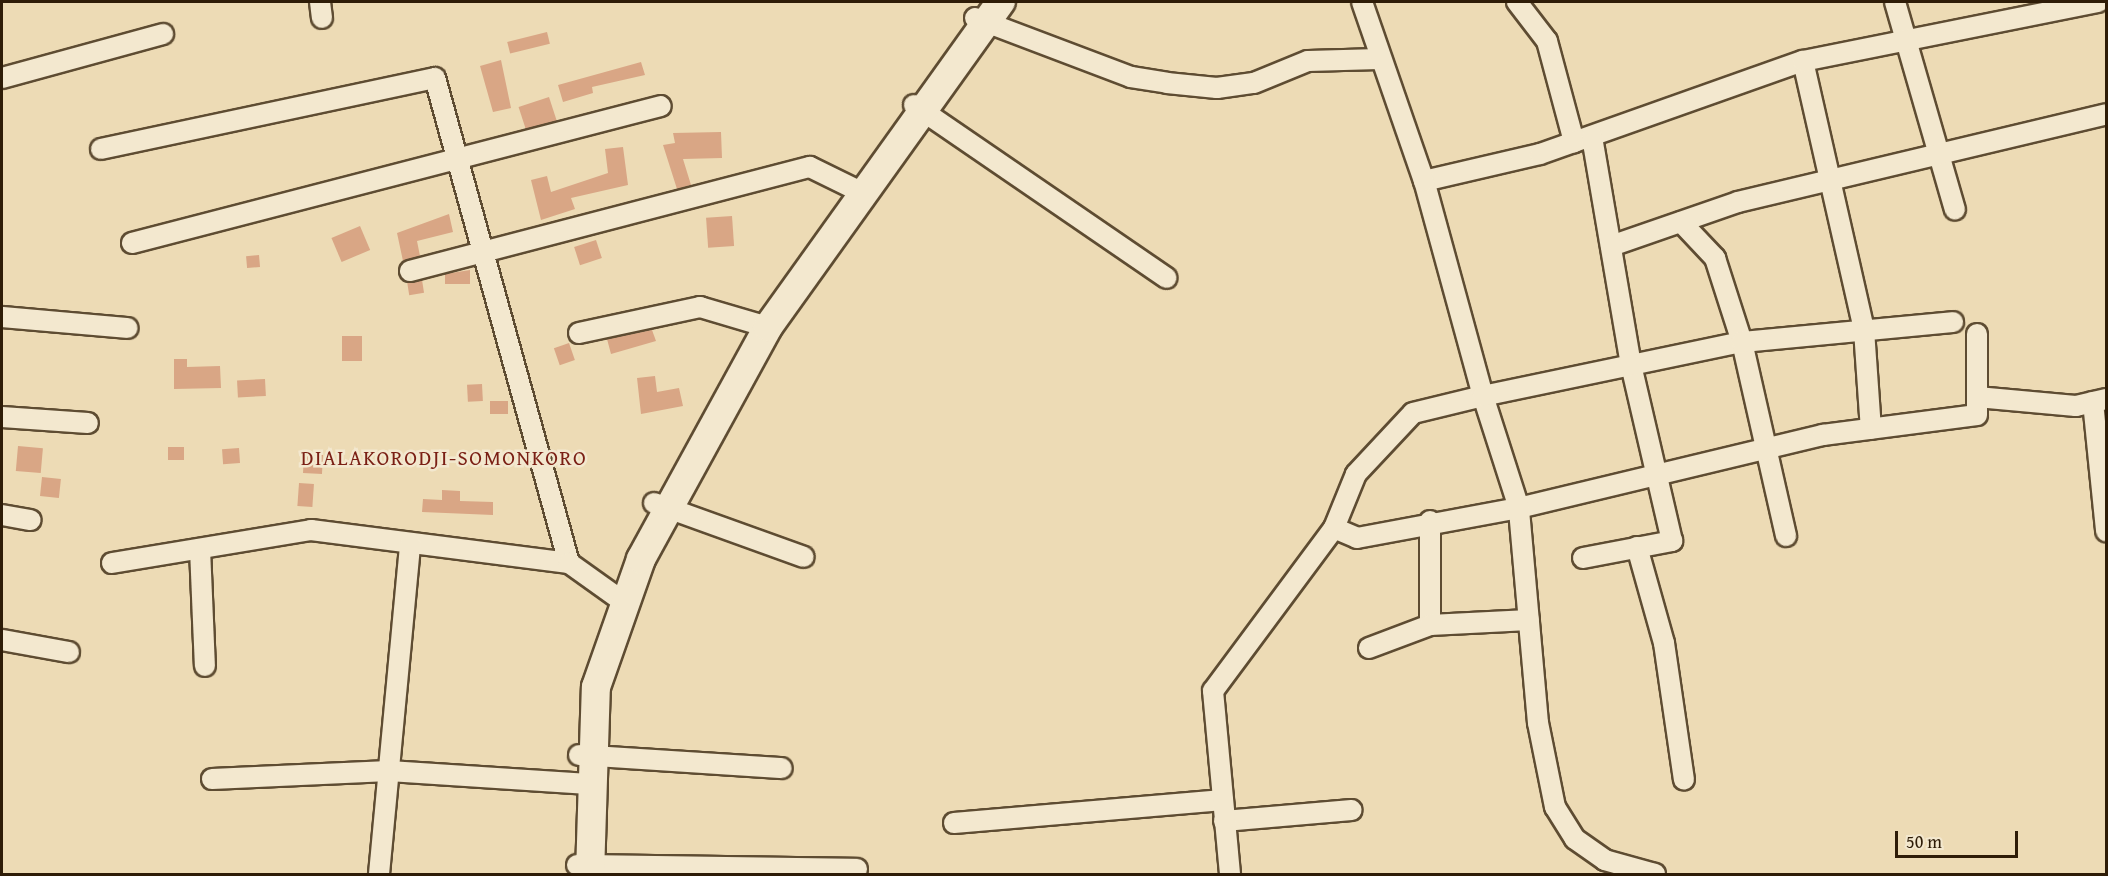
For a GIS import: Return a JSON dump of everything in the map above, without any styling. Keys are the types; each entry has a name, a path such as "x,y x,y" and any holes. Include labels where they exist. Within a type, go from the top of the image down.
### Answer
{"main road":[{"path":"583,870 583,783 596,687 619,598 661,505 762,323 987,11"}],"street":[{"path":"1362,2 1379,59 1424,181 1483,396 1518,508 1538,723 1555,807 1575,839 1605,860 1655,874"},
{"path":"1517,2 1547,40 1583,139 1611,246 1631,365 1672,540 1584,558"},
{"path":"1895,2 1955,210"},
{"path":"1424,181 1583,139 1803,60 2010,9 2098,2"},
{"path":"987,11 1131,77 1217,88 1254,83 1308,61 1379,59"},
{"path":"2,78 163,34"},
{"path":"1803,60 1864,330 1871,429"},
{"path":"101,149 435,78 569,563"},
{"path":"132,243 662,106"},
{"path":"918,108 1167,279"},
{"path":"1611,246 1681,222 1830,180 1938,152 2106,114"},
{"path":"410,271 810,167 857,190"},
{"path":"1681,222 1715,258 1742,342 1786,536"},
{"path":"579,333 700,307 762,323"},
{"path":"2,317 128,328"},
{"path":"1230,874 1213,692 1334,528 1356,474 1413,413 1483,396 1742,342 1953,322"},
{"path":"1334,528 1357,537 1430,521 1518,508 1767,449 1871,429 1977,415 1977,334"},
{"path":"1977,397 2076,406 2099,401 2106,531"},
{"path":"2,417 88,423"},
{"path":"661,505 804,558"},
{"path":"2,515 31,520"},
{"path":"1430,521 1430,625"},
{"path":"112,563 311,530 569,563 619,598"},
{"path":"379,874 410,543"},
{"path":"1637,547 1664,643 1684,780"},
{"path":"200,549 205,666"},
{"path":"1369,648 1430,625 1529,620"},
{"path":"2,640 69,652"},
{"path":"585,755 782,768"},
{"path":"212,779 389,771 583,783"},
{"path":"954,823 1223,800"},
{"path":"1224,821 1352,810"},
{"path":"583,870 857,869"}],"building":[{"path":"547,32 550,44 510,54 507,42"},
{"path":"501,60 511,108 493,112 480,66"},
{"path":"641,62 645,75 592,87 593,93 563,102 558,85"},
{"path":"549,97 557,121 526,131 519,107"},
{"path":"721,132 722,158 683,159 691,185 677,189 663,145 675,143 673,133"},
{"path":"623,147 628,185 571,198 575,209 541,220 531,180 547,176 551,192 608,173 605,149"},
{"path":"449,214 453,232 417,241 420,256 403,261 397,233"},
{"path":"732,216 734,246 708,248 706,218"},
{"path":"360,226 370,250 342,262 331,238"},
{"path":"596,240 602,258 580,265 574,247"},
{"path":"259,255 260,267 247,268 246,256"},
{"path":"470,270 470,284 445,284 445,274"},
{"path":"422,280 424,293 409,295 407,282"},
{"path":"652,330 656,341 611,354 607,339"},
{"path":"342,336 362,336 362,361 342,361"},
{"path":"569,343 575,360 560,365 554,348"},
{"path":"174,359 187,359 187,367 220,366 221,388 174,389"},
{"path":"655,376 657,392 679,388 683,406 641,414 637,378"},
{"path":"265,379 266,396 238,397 237,380"},
{"path":"482,384 483,401 468,402 467,385"},
{"path":"490,401 508,401 508,414 490,414"},
{"path":"18,446 43,448 41,473 16,471"},
{"path":"168,447 184,447 184,460 168,460"},
{"path":"239,448 240,463 223,464 222,449"},
{"path":"304,454 323,455 322,474 303,473"},
{"path":"42,477 61,479 59,498 40,496"},
{"path":"299,483 314,484 312,507 297,506"},
{"path":"442,490 460,491 460,501 493,502 493,515 422,512 423,499 442,500"}],"district":[{"name":"DIALAKORODJI-SOMONKORO","path":"444,458"}]}
